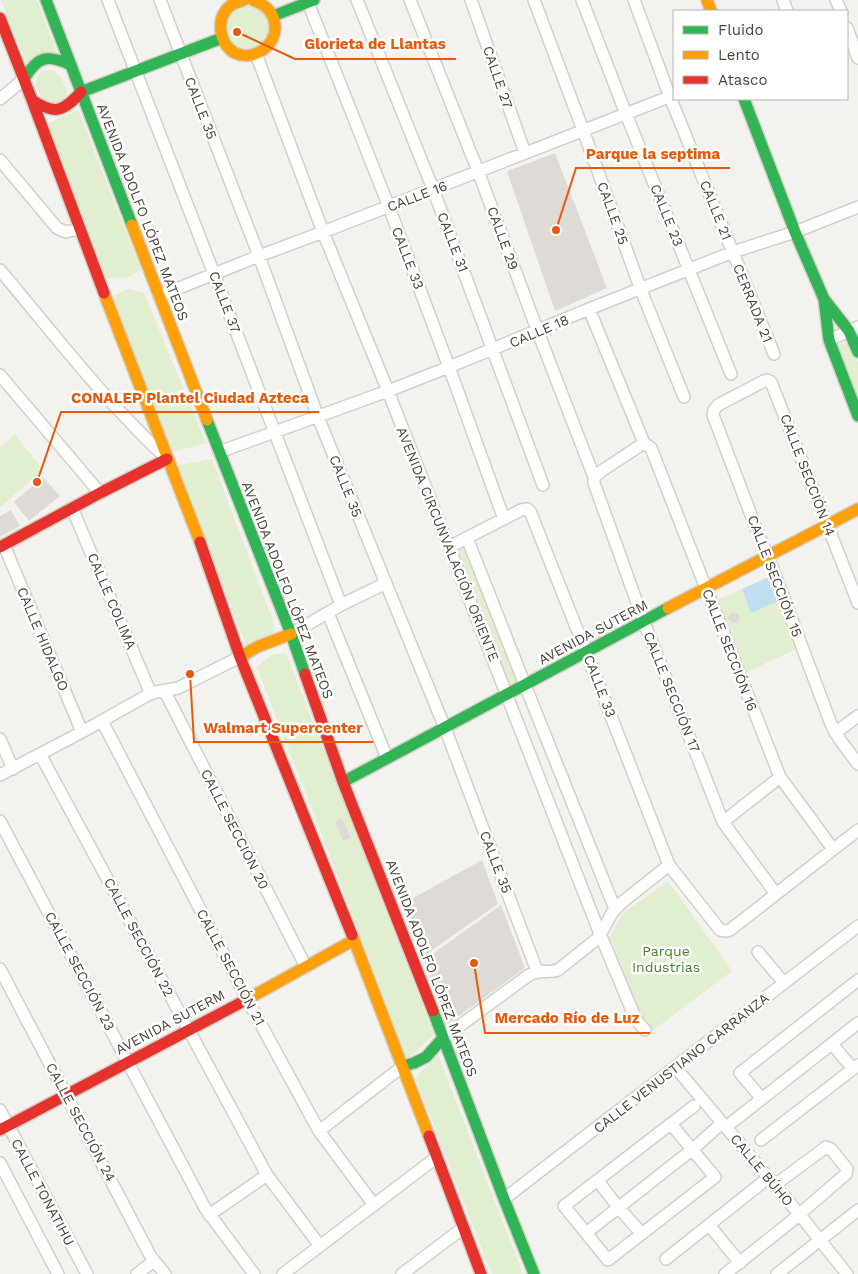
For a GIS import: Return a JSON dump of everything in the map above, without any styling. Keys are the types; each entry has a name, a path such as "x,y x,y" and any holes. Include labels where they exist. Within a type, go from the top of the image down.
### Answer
{"main road":[{"name":"AVENIDA ADOLFO LÓPEZ MATEOS","path":"46,0 219,452 291,634 343,782 534,1274"},
{"path":"237,1 227,8 220,22 220,30 226,45 232,51 248,56 263,51 269,46 276,31 276,23 268,8 260,2 252,0"},
{"path":"273,16 310,1"},
{"path":"0,18 79,229 208,562 240,657 354,940 481,1274"},
{"path":"32,100 42,108 60,110 68,107 81,92 222,38"},
{"path":"24,79 33,65 40,59 55,58 71,65"},
{"path":"744,100 795,232 824,299 829,340 858,416"},
{"path":"824,299 854,329 858,352"},
{"path":"2,546 167,459"},
{"name":"AVENIDA SUTERM","path":"343,782 858,509"},
{"path":"240,657 257,647 291,634"},
{"name":"AVENIDA SUTERM","path":"4,1128 354,940"},
{"path":"403,1066 426,1057 443,1038"}],"street":[{"name":"CALLE 37","path":"108,0 341,605"},
{"name":"CALLE 35","path":"160,0 318,417 445,728 537,971"},
{"name":"CALLE 31","path":"358,0 433,190 543,485"},
{"name":"CALLE 29","path":"410,0 478,172 594,477"},
{"name":"CALLE 27","path":"471,0 525,153"},
{"name":"CALLE 25","path":"534,0 641,290 684,397"},
{"name":"CALLE 23","path":"582,0 730,374"},
{"name":"CALLE 21","path":"634,0 672,96"},
{"name":"CALLE 33","path":"310,1 450,368 504,519 527,509 532,514 669,865 717,928 722,931 730,930 776,894"},
{"path":"848,31 858,58"},
{"path":"0,40 13,51"},
{"name":"AVENIDA CIRCUNVALACIÓN ORIENTE","path":"256,54 323,232 388,391 600,934 634,1015 645,1030"},
{"path":"0,99 24,79"},
{"name":"CALLE 16","path":"159,296 672,96"},
{"name":"CALLE 21","path":"674,100 733,252"},
{"path":"0,160 57,228 66,232 79,229"},
{"name":"CALLE 18","path":"219,452 450,368 733,252 795,232 858,207"},
{"name":"CERRADA 21","path":"733,252 774,354"},
{"path":"0,270 82,368 137,430 167,459"},
{"path":"589,310 644,444 594,477"},
{"path":"829,340 854,329"},
{"path":"0,375 100,493"},
{"name":"CALLE SECCIÓN 14","path":"739,395 764,381 771,382 858,603"},
{"name":"CALLE SECCIÓN 15","path":"739,395 718,406 714,410 713,415 835,733 858,764"},
{"name":"CALLE SECCIÓN 16","path":"644,444 651,448 780,777 833,849"},
{"name":"CALLE SECCIÓN 17","path":"594,477 594,484 644,622 723,822 776,894"},
{"name":"CALLE COLIMA","path":"72,508 151,694"},
{"path":"449,547 504,519"},
{"name":"AVENIDA CIRCUNVALACIÓN ORIENTE","path":"467,538 615,909"},
{"name":"CALLE HIDALGO","path":"2,546 82,732"},
{"path":"291,634 341,605 386,583"},
{"path":"328,613 387,758"},
{"path":"0,775 151,694 178,688 240,657"},
{"name":"CALLE SECCIÓN 20","path":"164,690 306,967"},
{"path":"835,733 858,716"},
{"name":"CALLE SECCIÓN 21","path":"102,721 247,999 319,1131 374,1205"},
{"path":"0,739 13,769"},
{"name":"CALLE SECCIÓN 22","path":"40,754 266,1175 287,1200 320,1246"},
{"path":"723,822 780,777"},
{"name":"CALLE SECCIÓN 23","path":"0,821 209,1215 254,1274"},
{"path":"776,894 858,830"},
{"path":"443,1038 529,975 537,971 552,972 558,970 593,943 615,909 669,865"},
{"name":"CALLE VENUSTIANO CARRANZA","path":"504,1198 858,926"},
{"path":"758,952 784,983"},
{"name":"CALLE SECCIÓN 24","path":"0,969 154,1261 164,1274"},
{"path":"762,1099 740,1072 856,985"},
{"path":"586,1233 692,1149 762,1099 858,1023"},
{"path":"761,1140 855,1067 832,1044"},
{"path":"319,1131 403,1066"},
{"name":"CALLE BÚHO","path":"675,1067 800,1215 847,1274"},
{"path":"671,1124 715,1177 608,1260 564,1206 694,1106"},
{"name":"CALLE TONATIHU","path":"0,1110 4,1128 87,1274"},
{"path":"666,1259 709,1225 771,1182 824,1148 828,1147 831,1149 847,1168 847,1172 800,1215 726,1274"},
{"path":"283,1274 437,1157"},
{"name":"CALLE TONATIHU","path":"0,1163 58,1274"},
{"path":"209,1215 266,1175"},
{"path":"598,1180 618,1207 642,1234"},
{"path":"777,1274 858,1210"},
{"path":"709,1225 740,1263"},
{"path":"402,1274 463,1228"},
{"path":"137,1274 154,1261"}],"green space":[{"path":"1,0 37,0 57,53 27,64"},
{"path":"258,3 272,28 261,49 230,48 219,22 226,8"},
{"path":"48,70 60,76 69,97 45,107 36,85 36,80 42,71"},
{"path":"78,110 141,270 127,278 104,278 46,124"},
{"path":"128,289 144,293 206,443 169,453 112,297"},
{"path":"849,340 858,363 858,403 835,345"},
{"path":"15,434 43,470 0,507 0,447"},
{"path":"212,459 274,624 271,645 247,647 175,466"},
{"path":"466,546 519,680 508,685 456,551"},
{"path":"769,577 796,649 745,673 717,600"},
{"path":"286,653 434,1035 407,1059 257,667 271,655"},
{"name":"Parque Industrias","path":"668,881 732,971 652,1031 639,1017 608,940 623,913"},
{"path":"438,1055 523,1274 492,1274 415,1078"}],"water":[{"path":"769,577 778,601 751,613 742,589"}],"building":[{"path":"555,153 607,288 555,311 507,171"},
{"path":"43,477 60,496 29,521 14,502"},
{"path":"11,510 20,526 0,537 0,516"},
{"path":"731,613 737,613 740,617 737,623 729,620 728,617"},
{"path":"342,818 351,838 343,841 335,821"},
{"path":"482,860 498,904 422,957 402,904"},
{"path":"501,905 525,968 448,1024 424,960"}],"traffic: fast":[{"path":"46,0 132,225"},
{"path":"273,16 314,0"},
{"path":"81,92 222,38"},
{"path":"24,79 29,71 44,59 56,59 71,65"},
{"path":"744,100 795,232 824,299 829,340 858,416"},
{"path":"824,299 849,331 858,352"},
{"path":"207,420 305,674"},
{"path":"343,782 668,608"},
{"path":"433,1011 534,1274"},
{"path":"403,1066 426,1057 443,1038"}],"traffic: slow":[{"path":"244,0 233,4 225,11 221,24 222,37 225,44 235,53 242,55 250,55 263,50 275,32 273,16 265,6 253,0"},
{"path":"707,0 711,10"},
{"path":"132,225 207,420"},
{"path":"104,293 200,542"},
{"path":"668,608 858,509"},
{"path":"240,657 257,647 291,634"},
{"path":"352,935 429,1136"},
{"path":"244,1001 354,940"}],"traffic: jam":[{"path":"0,18 104,293"},
{"path":"32,100 47,108 58,109 69,104 81,92"},
{"path":"0,547 167,459"},
{"path":"200,542 240,657 352,935"},
{"path":"305,674 343,782 433,1011"},
{"path":"0,1130 244,1001"},
{"path":"429,1136 481,1274"}],"place":[{"name":"Glorieta de Llantas","path":"237,32"},
{"name":"Parque la septima","path":"556,230"},
{"name":"CONALEP Plantel Ciudad Azteca","path":"37,482"},
{"name":"Walmart Supercenter","path":"190,674"},
{"name":"Mercado Río de Luz","path":"474,963"}]}
